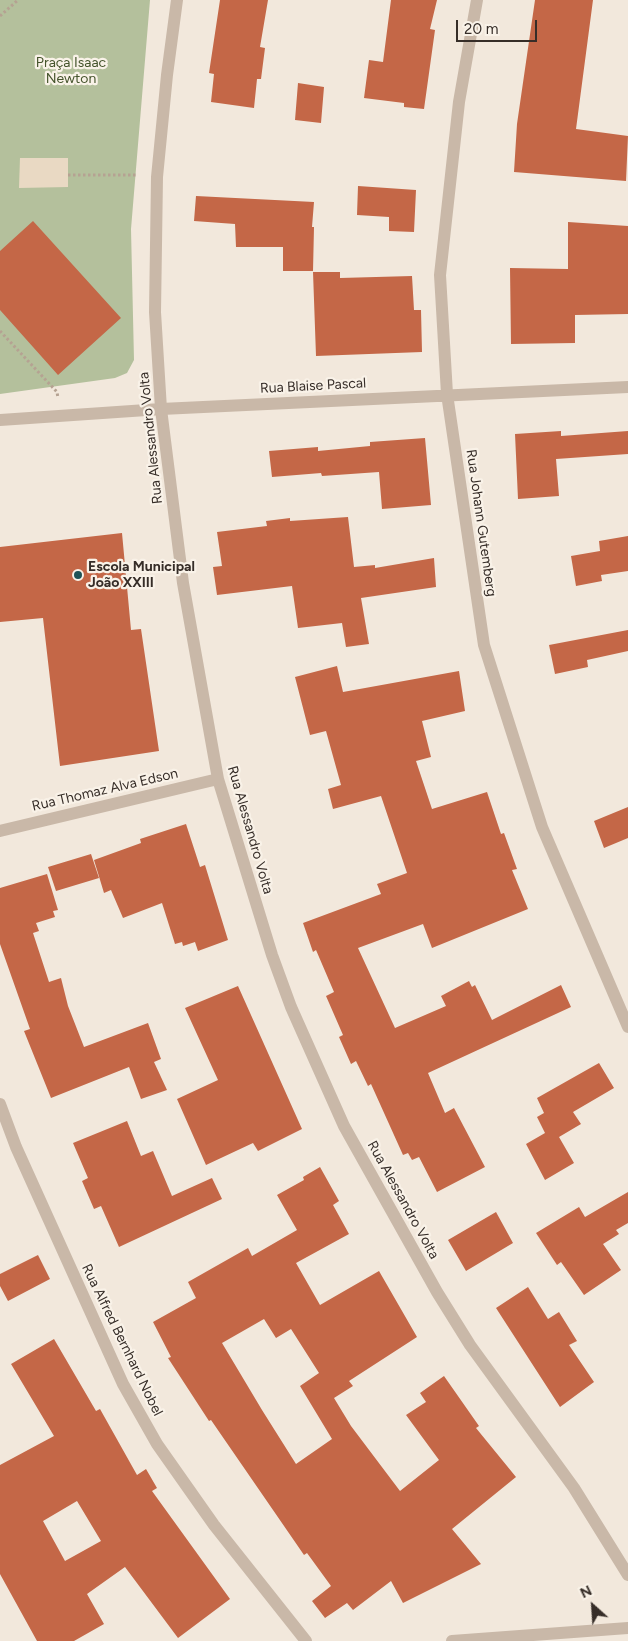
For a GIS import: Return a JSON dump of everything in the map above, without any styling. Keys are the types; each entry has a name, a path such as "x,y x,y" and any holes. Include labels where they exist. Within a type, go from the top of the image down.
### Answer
{"street":[{"name":"Rua Alessandro Volta","path":"177,0 167,75 157,177 155,312 161,409 183,583 218,779 269,946 291,1007 344,1126 437,1292 466,1338 574,1488 628,1575"},
{"name":"Rua Johann Gutemberg","path":"477,0 459,102 440,276 447,394 484,645 542,828 628,1027"},
{"name":"Rua Blaise Pascal","path":"0,420 161,409 447,394 628,387"},
{"name":"Rua Thomaz Alva Edson","path":"0,831 218,779"},
{"name":"Rua Alfred Bernhard Nobel","path":"0,1104 16,1147 60,1247 123,1384 156,1444 214,1525 306,1641"},
{"path":"452,1641 628,1628"}],"path":[{"path":"0,16 14,1"},
{"path":"68,174 138,174 157,177"},
{"path":"0,331 57,392 58,416"}],"green space":[{"name":"Praça Isaac Newton","path":"0,0 150,0 131,229 134,360 127,373 115,378 0,394"}],"shaded area":[{"path":"20,158 68,158 68,187 19,188"}],"building":[{"path":"220,0 268,0 260,47 265,48 261,79 257,79 254,108 211,102 214,74 209,73"},
{"path":"391,0 437,0 430,29 435,30 424,109 404,107 404,103 364,98 369,60 383,62"},
{"path":"535,0 593,0 576,129 628,136 626,181 514,172 517,124"},
{"path":"298,83 324,87 321,123 295,120"},
{"path":"358,186 416,190 414,232 389,231 389,217 357,215"},
{"path":"196,196 314,202 312,227 314,227 313,271 283,271 283,247 236,247 235,224 194,221"},
{"path":"33,221 121,318 58,375 0,310 0,251"},
{"path":"568,222 628,226 628,314 575,315 575,343 511,344 510,268 568,269"},
{"path":"313,272 340,272 340,278 412,276 414,310 421,310 422,352 316,356"},
{"path":"561,431 561,436 628,431 628,454 556,459 559,496 518,499 515,434"},
{"path":"425,438 431,505 382,509 379,472 322,476 321,473 272,477 269,451 318,447 318,451 370,446 370,442"},
{"path":"348,517 354,567 375,565 375,568 434,558 436,587 361,598 369,644 346,647 342,623 298,628 292,586 217,595 213,567 222,566 217,532 267,526 266,521 290,518 290,521"},
{"path":"122,533 131,630 141,629 159,751 60,766 43,618 0,622 0,547"},
{"path":"628,536 628,571 601,575 602,581 576,586 571,556 600,551 599,541"},
{"path":"628,630 628,651 587,660 588,667 555,674 549,645"},
{"path":"337,666 343,692 459,671 465,711 422,721 431,757 416,761 432,809 487,792 501,834 504,833 517,869 512,870 528,909 432,948 423,924 358,948 395,1028 446,1006 441,996 469,981 472,987 475,985 492,1020 561,985 571,1007 428,1073 445,1113 454,1108 485,1167 437,1192 419,1157 412,1160 408,1153 403,1155 371,1084 368,1086 356,1061 351,1064 339,1037 343,1035 326,996 334,992 316,950 313,952 303,923 381,894 377,884 407,873 381,796 333,809 328,789 341,785 326,731 310,735 295,677"},
{"path":"628,807 628,838 604,848 594,821"},
{"path":"186,824 200,867 205,865 228,940 198,951 195,942 183,946 182,942 175,944 162,903 123,918 111,890 104,893 94,860 141,843 140,839"},
{"path":"91,854 99,878 56,891 48,867"},
{"path":"47,874 58,910 53,911 55,917 36,923 39,931 33,933 49,982 61,978 68,1006 84,1047 148,1023 161,1059 154,1062 167,1090 141,1099 129,1067 51,1098 24,1031 30,1029 0,944 0,888"},
{"path":"238,986 302,1129 258,1151 253,1143 206,1165 177,1099 218,1080 185,1008"},
{"path":"599,1063 614,1088 573,1112 581,1124 559,1137 574,1163 545,1180 526,1144 545,1133 537,1117 544,1113 537,1098"},
{"path":"127,1121 141,1156 153,1151 172,1196 212,1178 222,1199 119,1247 101,1206 94,1209 82,1181 88,1178 73,1143"},
{"path":"320,1167 339,1201 333,1205 349,1234 296,1263 320,1305 379,1271 417,1337 349,1381 353,1386 334,1398 351,1426 400,1491 439,1460 406,1415 426,1402 420,1393 444,1376 479,1426 476,1428 516,1477 452,1529 481,1564 403,1603 391,1581 353,1610 347,1603 325,1618 312,1601 331,1586 307,1553 304,1555 211,1420 209,1421 168,1358 171,1357 153,1322 196,1298 188,1282 248,1248 252,1256 297,1230 277,1195 304,1180 303,1177","holes":["264,1319 276,1338 291,1329 319,1373 300,1386 332,1439 296,1464 222,1343"]},
{"path":"628,1192 628,1223 616,1230 619,1234 603,1244 621,1270 584,1295 561,1262 557,1265 536,1233 579,1207 585,1217"},
{"path":"496,1212 513,1243 466,1271 448,1240"},
{"path":"38,1255 50,1279 8,1301 0,1286 0,1274"},
{"path":"528,1287 548,1319 559,1312 577,1341 569,1345 594,1382 560,1407 496,1308"},
{"path":"54,1339 96,1411 100,1409 137,1475 146,1469 157,1488 152,1491 230,1599 178,1638 125,1567 87,1594 104,1624 74,1641 37,1641 0,1574 0,1465 54,1436 11,1364","holes":["77,1501 101,1541 65,1561 43,1521"]}],"place":[{"name":"Escola Municipal João XXIII","path":"78,575"}]}
